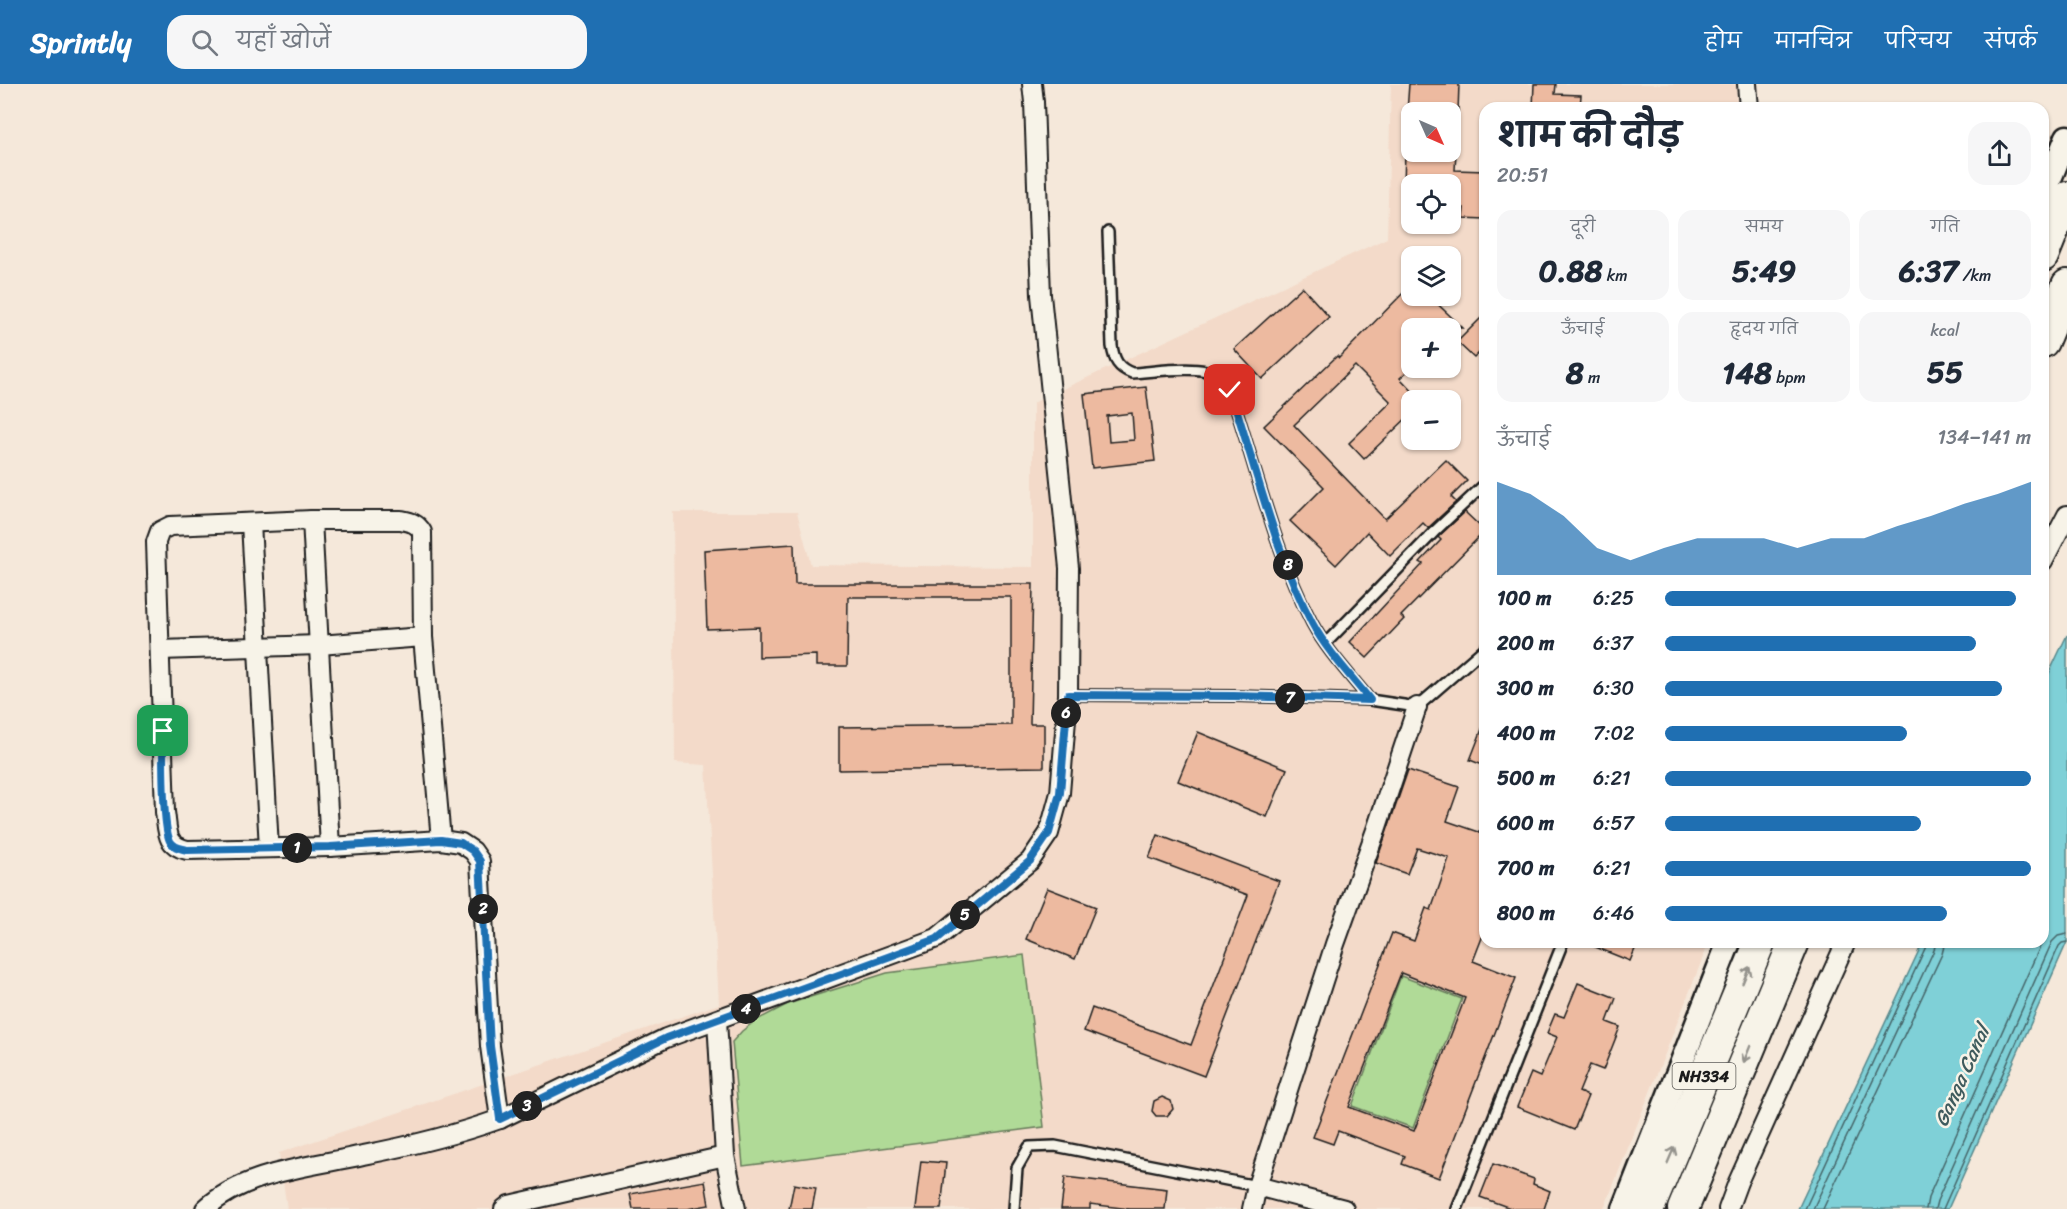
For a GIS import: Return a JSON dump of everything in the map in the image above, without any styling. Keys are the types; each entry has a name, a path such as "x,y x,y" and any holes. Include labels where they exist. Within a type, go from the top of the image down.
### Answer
{"highway":[{"path":"2049,241 2067,197"},
{"path":"2049,328 2067,285"},
{"name":"NH334","path":"1649,1209 1758,948"},
{"name":"NH334","path":"1683,1209 1792,948"}],"street":[{"path":"214,1205 243,1184 276,1174 432,1141 500,1119 666,1038 937,939 1030,861 1049,833 1060,793 1068,695 1069,568 1041,295 1032,84"},
{"path":"1747,84 1748,102"},
{"path":"2049,181 2067,137"},
{"path":"2049,550 2067,515"},
{"path":"312,520 330,847"},
{"path":"441,840 423,637 422,532 418,526 401,520 312,520 170,526 160,531 156,542 165,812 169,840 177,848 187,850 330,847 441,840 461,843 473,851 480,861 490,1046 500,1119"},
{"path":"251,523 269,848"},
{"path":"160,651 319,645 423,637"},
{"path":"1252,1209 1257,1186 1335,944 1417,707"},
{"path":"1624,1209 1727,948"},
{"path":"1728,1209 1843,948"},
{"path":"717,1020 725,1156 736,1209"},
{"path":"504,1209 509,1205 725,1156"},
{"path":"1257,1186 1344,1209"}],"lane":[{"path":"1108,232 1112,346 1117,364 1123,370 1132,372 1210,371 1222,380 1232,396 1272,521 1294,583 1313,625 1370,700"},
{"path":"1326,643 1434,532 1479,490"},
{"path":"1068,695 1370,700 1417,707 1479,653"},
{"path":"1457,1209 1561,948"},
{"path":"1014,1209 1017,1168 1029,1147 1055,1146 1257,1186"}],"shaded area":[{"path":"1391,84 1736,84 1737,102 1479,102 1479,948 1707,948 1604,1209 287,1209 279,1153 719,1004 706,765 675,763 673,512 797,512 811,565 1033,567 1033,403 1387,238"}],"green space":[{"path":"1024,955 1044,1127 743,1166 732,1042 755,1021 788,1004 887,973"},
{"path":"1401,976 1462,999 1413,1128 1352,1106"}],"water":[{"name":"Ganga Canal","path":"2067,635 2067,942 1948,1209 1798,1209 1920,948 2049,948 2049,673"}],"building":[{"path":"1409,84 1459,84 1458,102 1408,102"},
{"path":"1534,84 1556,84 1555,94 1581,95 1580,102 1533,102"},
{"path":"1405,162 1455,162 1455,170 1479,171 1479,219 1463,218 1464,208 1461,208 1461,174 1404,174"},
{"path":"1302,287 1329,317 1262,379 1234,349"},
{"path":"1401,295 1401,306 1440,306 1452,318 1401,318 1400,378 1411,390 1401,390 1401,424 1364,459 1349,443 1391,402 1355,366 1294,425 1385,519 1446,460 1467,481 1451,497 1456,502 1428,528 1423,523 1390,556 1367,532 1336,565 1290,521 1324,487 1264,426 1337,356 1339,358"},
{"path":"1479,320 1479,353 1474,358 1461,346 1461,338"},
{"path":"1146,387 1155,461 1092,468 1084,394","holes":["1132,413 1134,440 1109,442 1107,416"]},
{"path":"1465,512 1479,525 1479,537 1401,616 1404,619 1367,658 1350,642 1423,564 1420,562 1441,540 1438,537"},
{"path":"794,544 795,584 1033,584 1030,724 1044,724 1044,767 839,770 839,727 1011,725 1011,597 848,597 847,666 816,666 816,655 759,657 759,627 707,629 704,550"},
{"path":"1198,732 1287,769 1267,817 1178,781"},
{"path":"1479,737 1479,764 1470,760"},
{"path":"1408,770 1459,787 1447,821 1479,832 1479,946 1473,961 1516,978 1439,1178 1402,1164 1405,1156 1338,1131 1333,1144 1313,1137 1392,933 1414,941 1426,908 1431,910 1449,858 1417,848 1407,874 1376,863","holes":["1401,973 1465,998 1414,1131 1349,1107"]},
{"path":"1158,835 1279,881 1204,1076 1084,1031 1092,1008 1191,1045 1248,895 1149,858"},
{"path":"1047,888 1096,907 1075,959 1026,939"},
{"path":"1598,948 1635,948 1630,961"},
{"path":"1578,983 1616,998 1607,1022 1620,1027 1603,1070 1590,1065 1579,1092 1588,1096 1574,1130 1517,1107 1531,1073 1540,1077 1557,1037 1547,1033 1555,1014 1564,1017"},
{"path":"1162,1097 1171,1101 1173,1109 1167,1116 1156,1116 1152,1111 1154,1101"},
{"path":"921,1161 946,1163 941,1209 915,1209"},
{"path":"1493,1164 1534,1179 1533,1184 1550,1191 1544,1209 1513,1209 1480,1197"},
{"path":"1065,1177 1167,1189 1165,1209 1130,1209 1090,1204 1090,1209 1061,1209"},
{"path":"705,1181 709,1205 687,1209 633,1209 630,1194"},
{"path":"794,1184 816,1188 812,1209 789,1209"}],"route":[{"path":"163,731 165,812 169,840 177,848 187,850 330,847 441,840 461,843 473,851 480,861 490,1046 500,1119 666,1038 937,939 1030,861 1049,833 1060,793 1068,695 1370,700 1313,625 1294,583 1230,390"}]}
